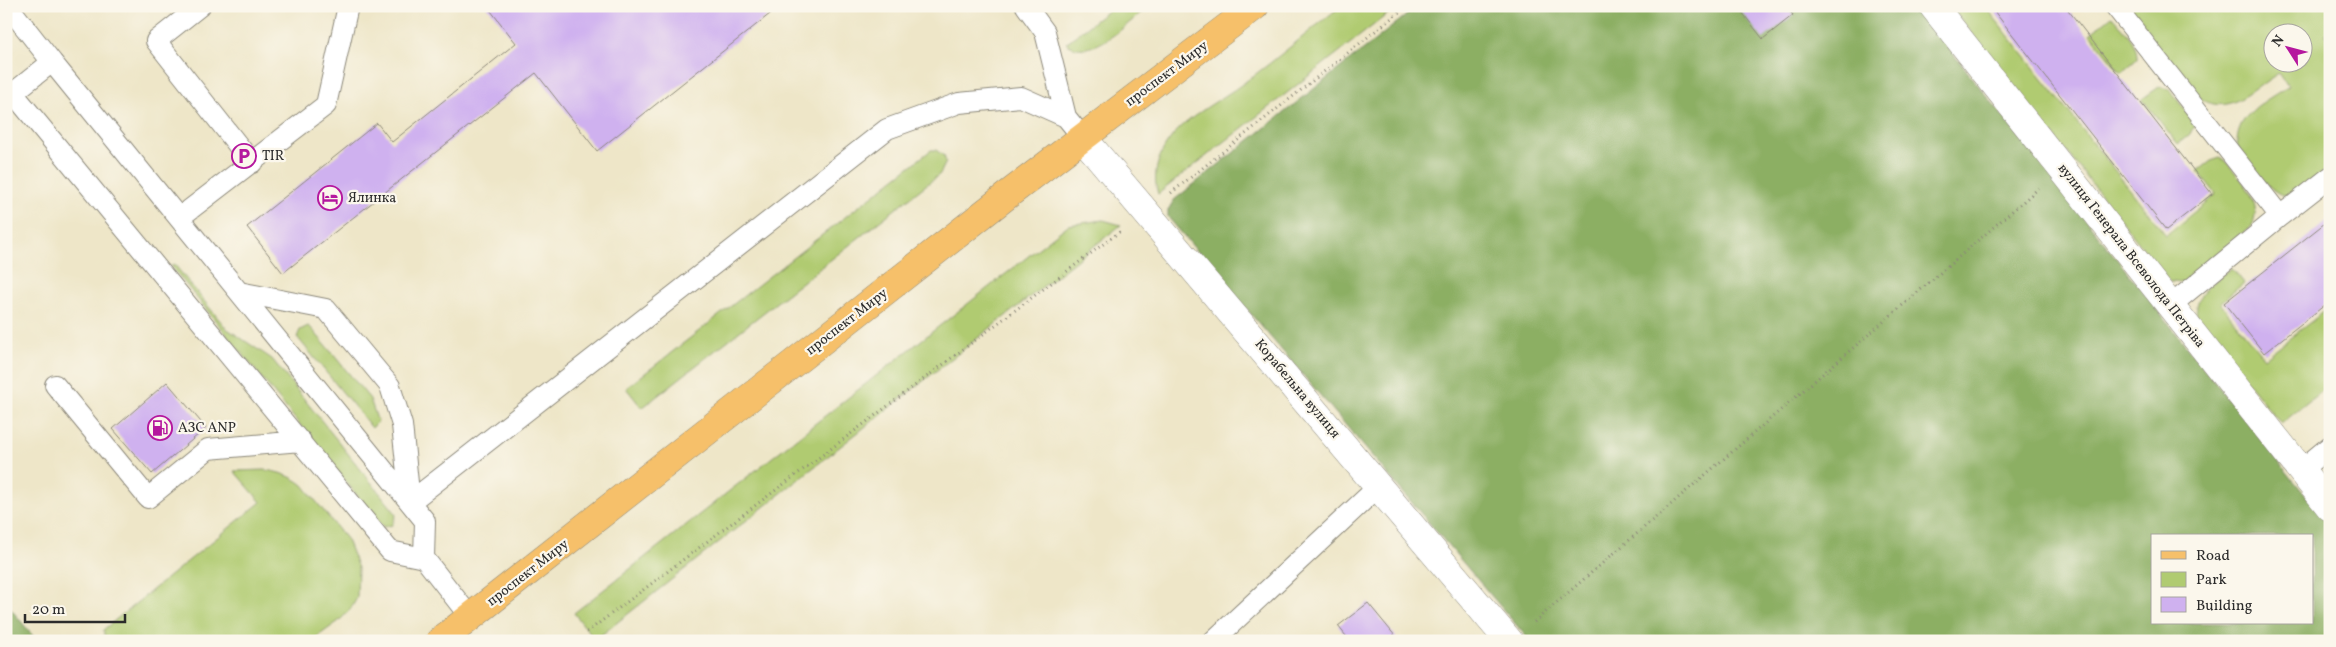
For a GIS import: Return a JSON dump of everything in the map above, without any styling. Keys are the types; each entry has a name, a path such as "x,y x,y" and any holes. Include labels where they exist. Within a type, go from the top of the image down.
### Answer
{"main road":[{"name":"проспект Миру","path":"440,641 1083,138 1255,6"}],"street":[{"name":"вулиця Генерала Всеволода Петріва","path":"1933,6 2330,507"},
{"name":"Корабельна вулиця","path":"1083,138 1379,486 1518,634"}],"lane":[{"path":"8,6 426,521 424,558"},
{"path":"200,6 156,41 252,163"},
{"path":"180,218 326,105 348,6"},
{"path":"1026,6 1045,32 1066,117 1083,138"},
{"path":"2114,6 2280,216"},
{"path":"52,62 10,95 301,441 390,551 424,558 470,617"},
{"path":"410,502 887,129 959,103 1021,97 1066,117"},
{"path":"2170,306 2280,216 2330,178"},
{"path":"240,292 326,309 390,386 402,425 410,502"},
{"path":"55,385 148,498 208,450 301,441"},
{"path":"2301,470 2330,446"},
{"path":"1213,641 1379,486"}],"path":[{"path":"587,632 1146,212 1407,6"},
{"path":"1518,634 2062,169"}],"green space":[{"path":"1114,6 1149,6 1121,30 1098,44 1087,48 1076,48 1066,43"},
{"path":"1341,6 1398,6 1158,194 1156,172 1159,161 1163,150 1179,129 1200,112 1257,73"},
{"path":"1418,6 1915,6 2330,526 2330,641 1530,641 1168,217 1168,210 1174,200"},
{"path":"1950,6 1985,6 2166,235 2216,194 2198,171 2211,161 2220,158 2226,161 2253,199 2255,217 2252,226 2182,283 2170,282"},
{"path":"2125,6 2330,6 2330,30 2325,34 2330,40 2330,166 2315,180 2298,192 2285,195 2279,194 2259,176 2238,147 2238,133 2245,119 2269,98 2288,86 2279,73 2240,99 2219,105 2208,103 2197,96"},
{"path":"2112,16 2129,36 2137,53 2137,59 2121,73 2090,34"},
{"path":"2159,87 2169,89 2195,123 2190,134 2178,144 2142,99"},
{"path":"931,150 936,150 944,156 946,162 940,174 642,408 626,388"},
{"path":"1103,220 1121,225 595,640 574,613 1068,225"},
{"path":"174,264 226,328 272,359 394,511 396,515 392,525 384,527 381,525 171,266"},
{"path":"2232,268 2244,283 2220,303 2264,358 2330,307 2330,384 2281,424 2197,320 2198,302 2201,295"},
{"path":"308,326 370,399 378,422 372,428 297,337 300,330"},
{"path":"265,470 285,475 303,485 347,540 358,568 357,598 350,610 339,621 311,641 106,641 103,630 261,502 234,471"},
{"path":"6,603 37,641 6,641"}],"building":[{"path":"487,6 780,6 597,151 536,73 283,273 247,227 377,123 392,142 516,43"},
{"path":"1737,6 1786,6 1793,15 1763,39"},
{"path":"1990,6 2065,6 2212,194 2166,230"},
{"path":"2330,219 2330,301 2264,353 2224,303"},
{"path":"167,382 206,428 152,474 113,429"},
{"path":"1368,603 1396,637 1392,641 1350,641 1338,626"}],"place":[{"name":"TIR","path":"244,156"},
{"name":"Ялинка","path":"330,198"},
{"name":"АЗС ANP","path":"160,428"}]}
